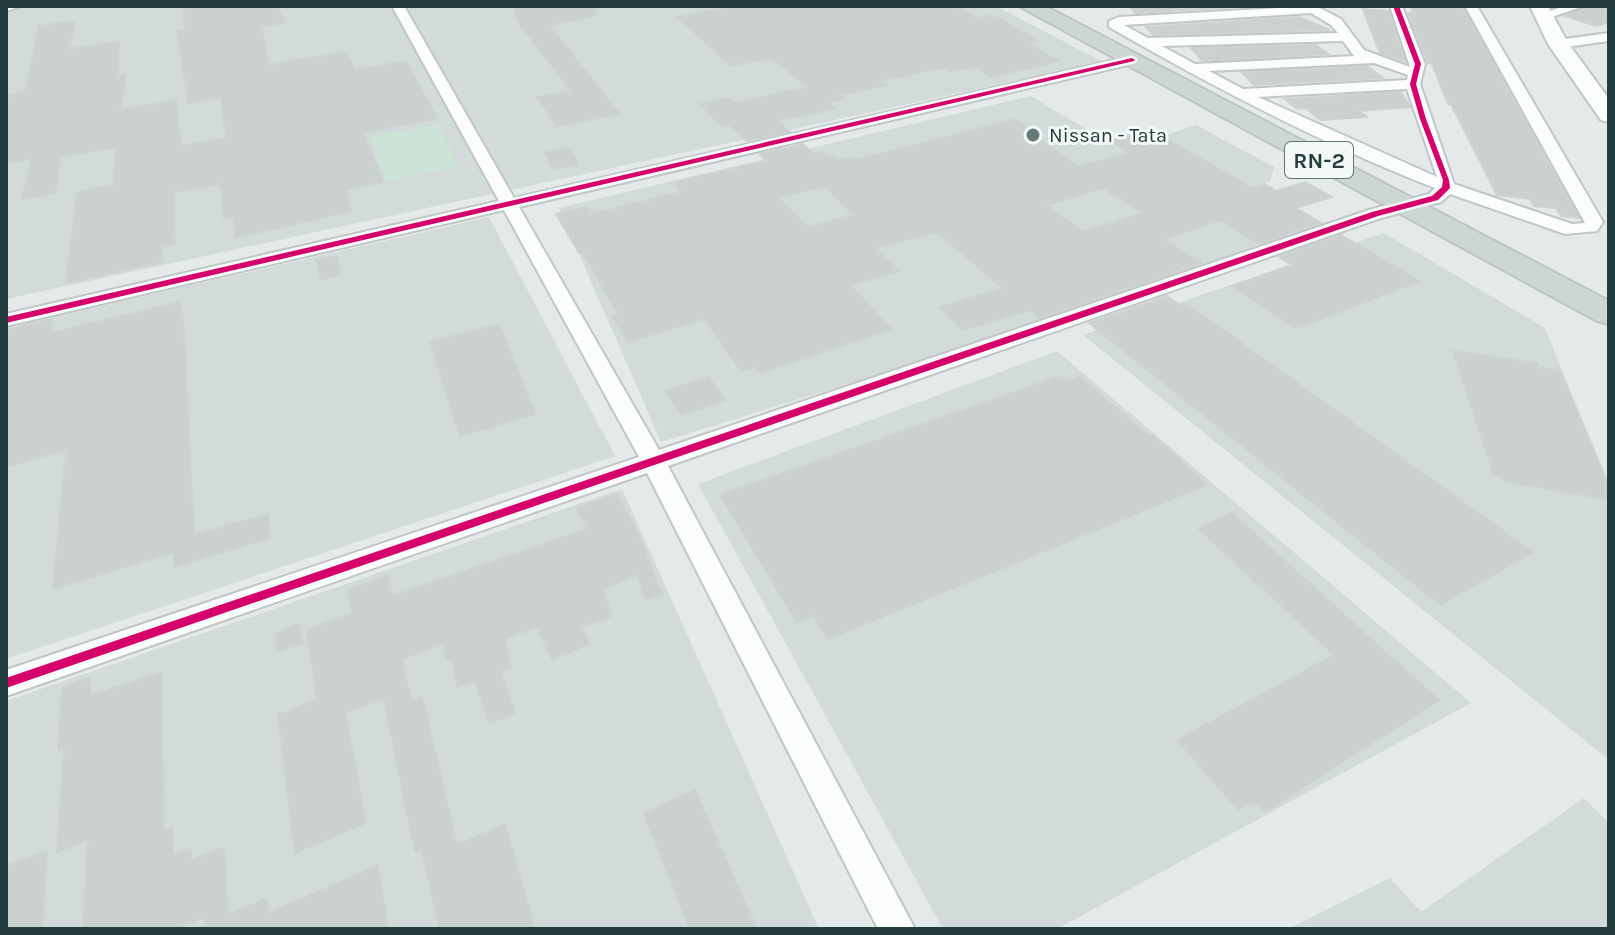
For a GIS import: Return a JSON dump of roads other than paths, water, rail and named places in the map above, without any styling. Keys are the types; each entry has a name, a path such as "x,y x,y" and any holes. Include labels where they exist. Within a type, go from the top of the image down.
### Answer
{"main road":[{"name":"RN-2","path":"1029,6 1138,51 1401,205 1609,314"}],"street":[{"path":"6,7 16,6"},
{"path":"398,6 653,461 897,929"},
{"path":"1158,6 1169,19"},
{"path":"6,683 1401,205 1435,198 1446,188 1446,180 1414,79 1418,64 1396,7 1378,6"},
{"path":"1414,79 1359,53 1336,22 1319,7 1250,9 1195,18 1114,24 1138,51 1192,68 1309,128 1446,188 1571,230 1585,229 1594,222 1471,6"},
{"path":"1578,6 1541,11 1558,44 1609,115"},
{"path":"1195,18 1215,40"},
{"path":"6,320 508,204 1138,51 1215,40 1345,37"},
{"path":"1558,44 1609,37"},
{"path":"1242,40 1268,64"},
{"path":"1192,68 1373,59"},
{"path":"1288,63 1323,90"},
{"path":"1241,93 1323,90 1414,79"}],"place":[{"name":"Nissan - Tata","path":"1033,135"}]}
